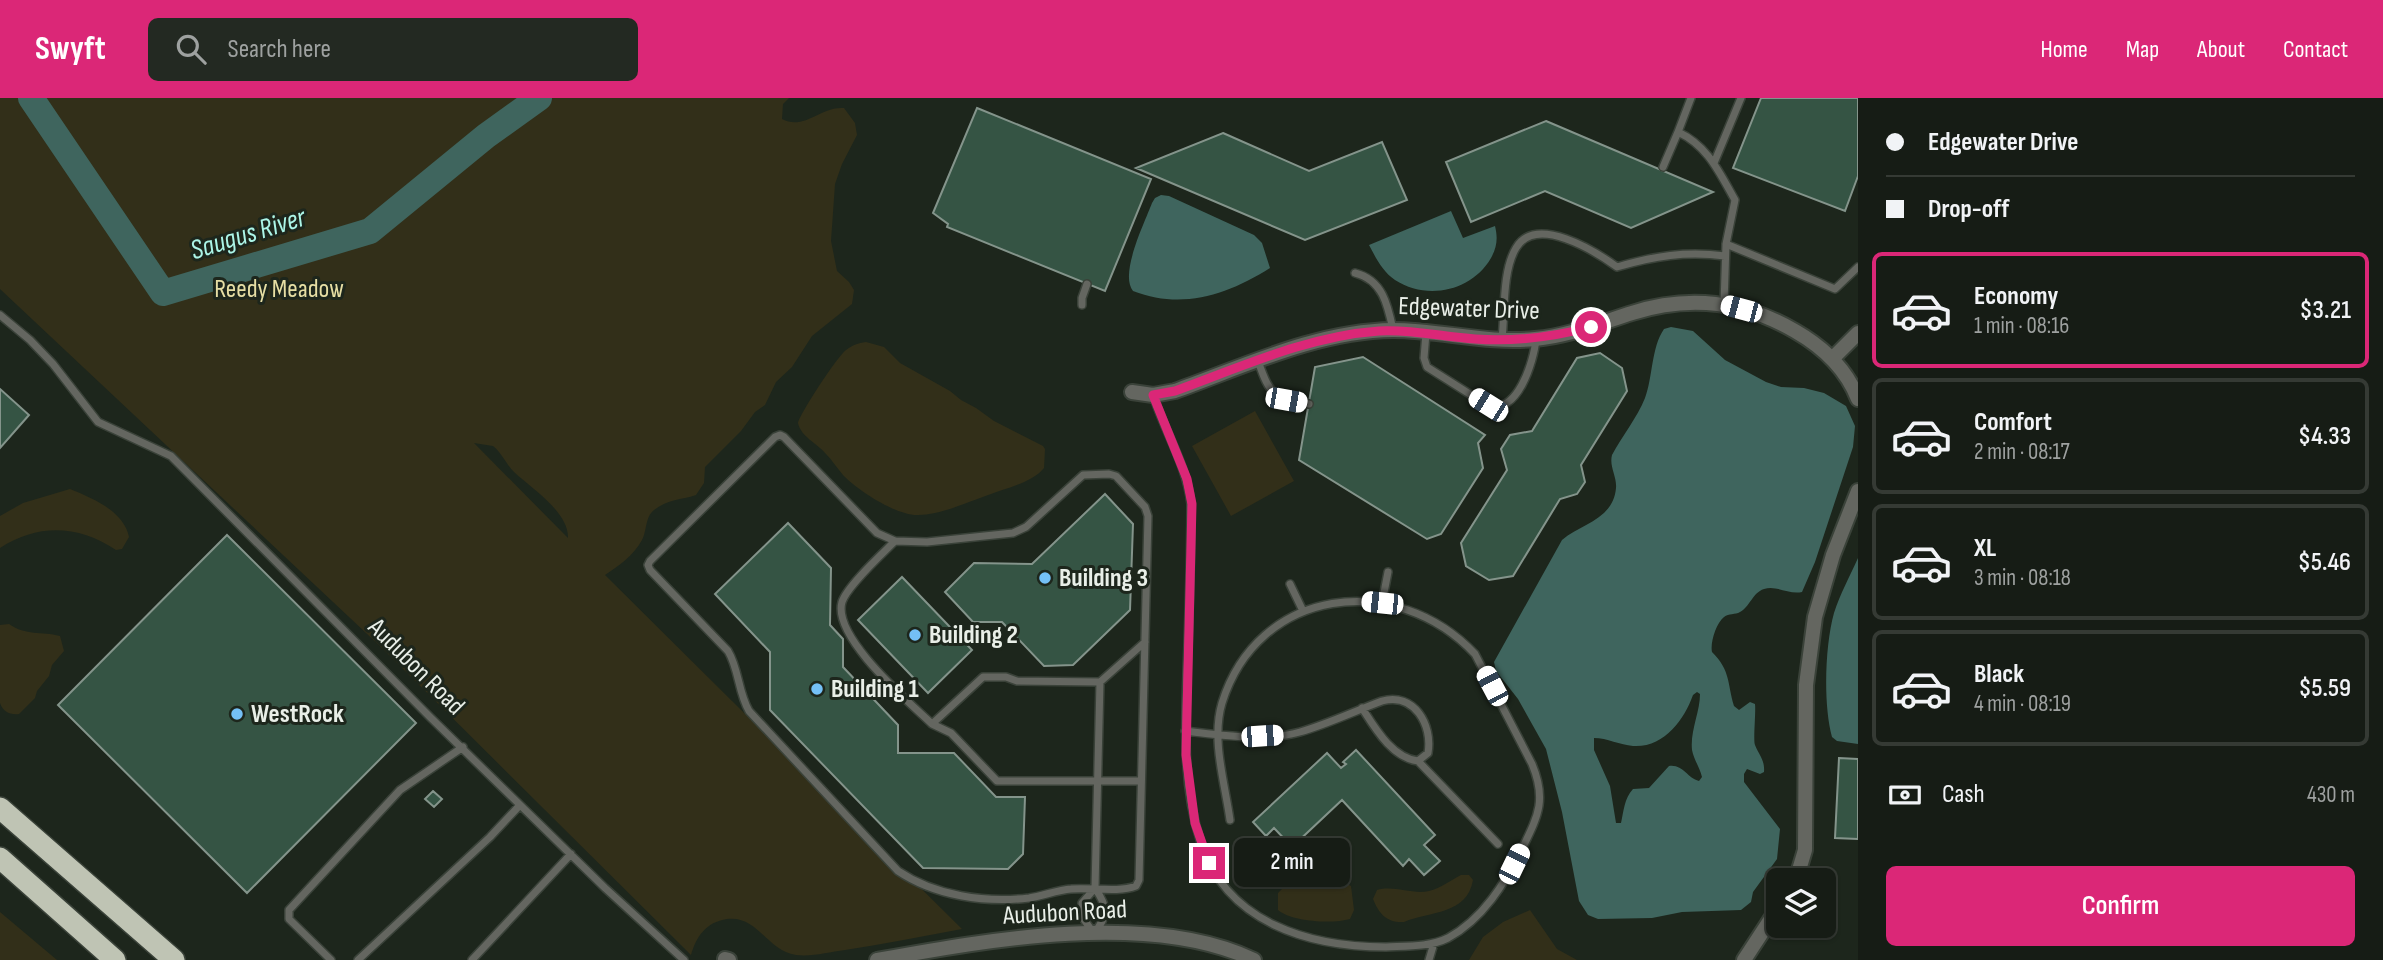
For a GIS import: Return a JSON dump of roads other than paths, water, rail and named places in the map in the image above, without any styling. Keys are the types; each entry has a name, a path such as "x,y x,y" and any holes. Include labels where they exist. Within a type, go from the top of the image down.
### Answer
{"highway":[{"path":"0,808 174,960"},
{"path":"0,858 116,960"}],"street":[{"name":"Edgewater Drive","path":"1132,392 1153,395 1175,391 1323,339 1393,330 1502,340 1536,339 1591,327 1661,305 1693,302 1724,304 1785,325 1833,358 1847,376 1858,399"},
{"path":"1833,358 1858,333"},
{"path":"1800,868 1805,850 1807,684 1815,617 1833,555 1858,491"},
{"path":"1744,960 1766,926"},
{"name":"Audubon Road","path":"877,960 951,954 1021,938 1143,934 1189,938 1223,947 1254,960"}],"lane":[{"path":"1663,167 1691,98"},
{"path":"1714,163 1741,98"},
{"path":"1678,132 1699,144 1714,163 1735,200 1726,244 1724,304"},
{"path":"1502,340 1512,258 1520,244 1533,235 1542,233 1558,236 1604,258 1616,267 1646,258 1675,254 1725,256"},
{"path":"1726,244 1835,289 1858,267"},
{"path":"1355,273 1369,278 1383,294 1393,330"},
{"path":"1082,305 1087,284"},
{"name":"Audubon Road","path":"0,315 53,364 89,412 104,426 172,456 430,717 684,960"},
{"path":"1426,333 1424,358 1427,367 1488,405 1497,407 1509,402 1524,380 1534,360 1536,339"},
{"path":"1258,361 1272,393 1282,399 1308,404"},
{"path":"1153,395 1187,479 1192,504 1185,731 1191,800 1201,844 1217,876 1241,905 1272,924 1298,935 1320,940 1373,947 1434,943 1452,936 1493,899 1505,881 1538,814 1540,788 1532,764 1475,654 1466,644 1435,622 1408,609 1382,603 1338,601 1303,611 1277,626 1252,648 1231,681 1222,703 1218,734 1230,820"},
{"path":"779,435 785,437 877,533 895,541 945,541 1013,533 1026,527 1084,474 1113,474 1144,505 1148,513 1145,642 1138,884 1132,888 1064,890 1028,898 953,895 928,887 898,871 749,711 728,651 648,565 779,435"},
{"path":"895,541 845,595 842,607 845,628 869,663 932,724 951,733 998,781 1142,781"},
{"path":"1382,603 1388,572"},
{"path":"1290,584 1303,611"},
{"path":"932,724 983,677 1006,677 1017,681 1100,682 1145,642"},
{"path":"1095,888 1082,903 1083,918 1094,934 1105,918 1105,903 1095,888 1100,682"},
{"path":"1185,731 1262,736 1299,732 1394,698 1410,704 1425,722 1428,753 1418,761"},
{"path":"1362,708 1393,748 1405,757 1418,761 1497,844"},
{"path":"331,960 290,920 288,911 400,790 463,747"},
{"path":"358,960 490,837 520,805"},
{"path":"472,960 571,854"},
{"path":"1429,960 1434,943"}],"water":[{"path":"1161,195 1169,196 1254,235 1262,243 1270,268 1237,286 1204,297 1169,299 1133,291 1129,273 1131,261 1152,203"},
{"path":"1451,211 1463,238 1495,226 1496,246 1483,269 1461,285 1434,291 1408,286 1386,273 1369,245"},
{"path":"1671,327 1693,331 1725,360 1766,382 1781,387 1804,388 1824,393 1846,406 1855,426 1853,447 1815,562 1802,592 1774,588 1760,591 1743,610 1721,620 1713,639 1712,652 1725,671 1734,706 1739,710 1750,702 1755,704 1754,742 1763,761 1764,772 1760,774 1747,769 1744,782 1780,829 1777,859 1770,868 1766,868 1766,874 1753,892 1751,902 1741,910 1682,912 1652,918 1598,919 1588,915 1579,901 1562,812 1546,749 1518,699 1496,671 1494,662 1562,540 1603,514 1614,499 1616,484 1612,455 1645,398 1664,329","holes":["1697,692 1700,694 1692,750 1702,777 1699,781 1678,767 1669,766 1649,788 1633,789 1626,801 1621,823 1616,823 1610,786 1594,750 1594,738 1633,746 1644,745 1671,731"]},
{"path":"1858,558 1858,744 1837,741 1832,737 1827,708 1826,675 1834,613"}],"waterway":[{"name":"Saugus River","path":"31,98 163,293 370,231 486,136 539,98"}],"place":[{"name":"Building 3","path":"1045,578"},
{"name":"Building 2","path":"915,635"},
{"name":"Building 1","path":"817,689"},
{"name":"WestRock","path":"237,714"}],"park label":[{"name":"Reedy Meadow","path":"279,289"}]}
